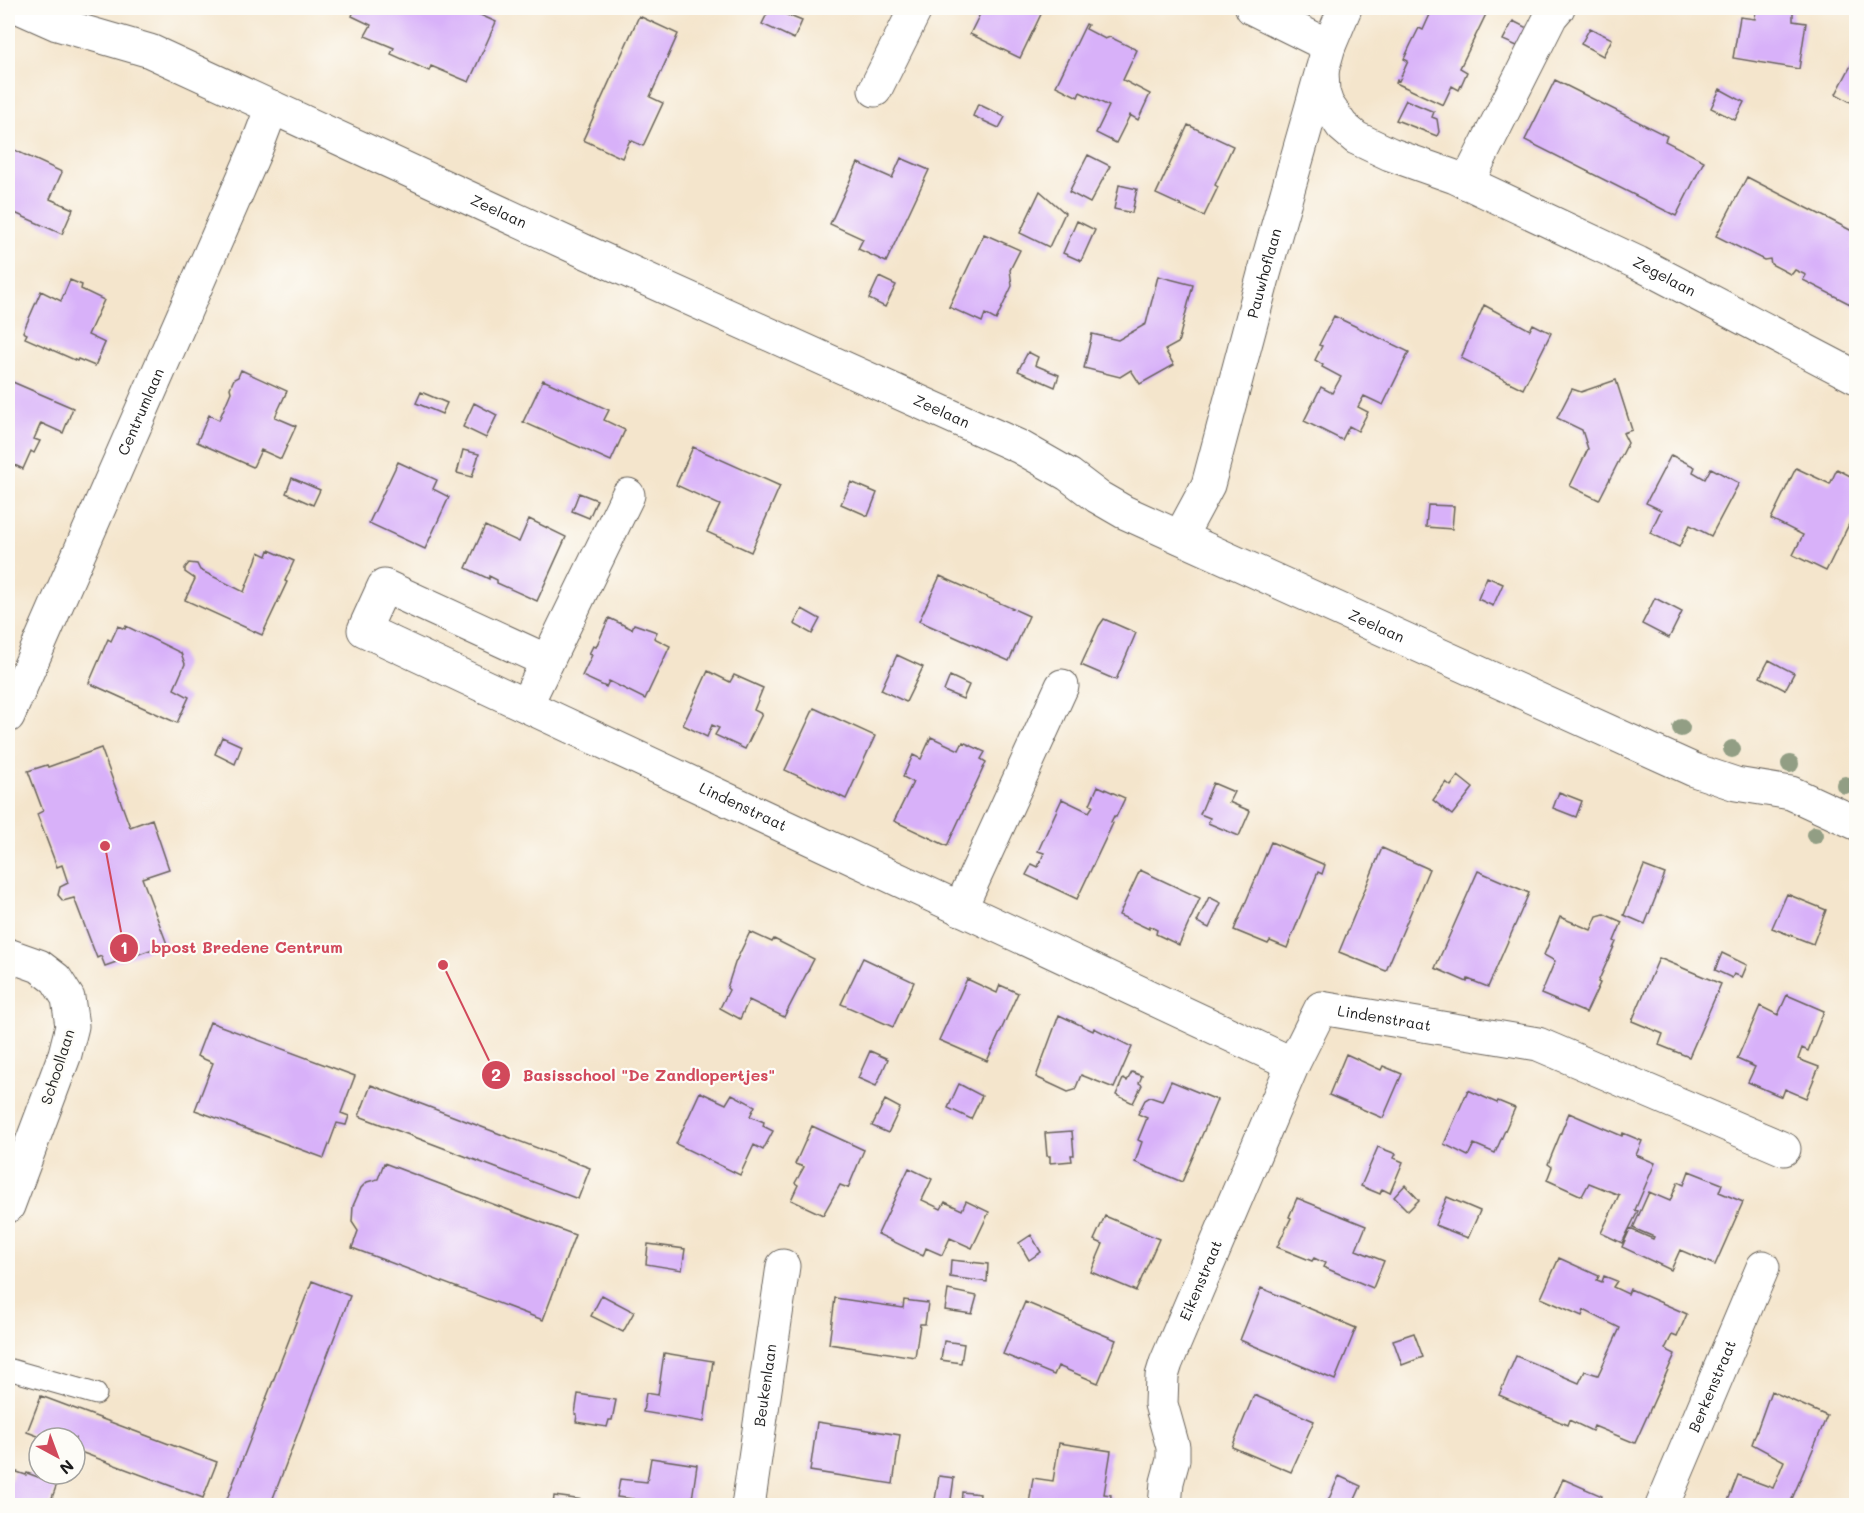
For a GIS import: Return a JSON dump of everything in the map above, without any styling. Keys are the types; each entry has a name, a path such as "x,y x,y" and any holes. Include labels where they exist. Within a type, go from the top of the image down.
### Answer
{"street":[{"name":"Zeelaan","path":"21,8 57,24 150,51 1020,447 1069,475 1098,497 1124,512 1694,770 1736,784 1791,794 1857,823"},
{"path":"875,90 916,8"},
{"path":"1252,8 1326,58"},
{"name":"Pauwhoflaan","path":"1180,537 1208,485 1264,274 1326,58 1345,8"},
{"path":"1467,183 1551,16 1558,8"},
{"name":"Zegelaan","path":"1326,58 1323,92 1327,104 1342,126 1356,138 1467,183 1638,262 1857,377"},
{"name":"Centrumlaan","path":"8,716 256,149 272,107"},
{"path":"526,705 628,495"},
{"name":"Lindenstraat","path":"547,662 384,586 364,630 1293,1064 1321,1008 1538,1044 1784,1149"},
{"path":"960,909 1062,686"},
{"name":"Schoollaan","path":"8,955 39,966 56,979 68,998 72,1026 65,1054 8,1206"},
{"name":"Eikenstraat","path":"1165,1506 1167,1482 1173,1460 1173,1447 1161,1404 1162,1376 1166,1362 1293,1064"},
{"name":"Beukenlaan","path":"748,1506 783,1266"},
{"name":"Berkenstraat","path":"1662,1506 1763,1267"}],"lane":[{"path":"8,1369 96,1394"}],"building":[{"path":"355,8 446,8 454,11 456,8 465,8 496,22 469,82 431,66 429,71 391,54 394,48 365,36 371,25 352,16"},
{"path":"770,8 802,21 794,39 762,24"},
{"path":"983,8 1044,8 1020,58 970,34"},
{"path":"1433,8 1489,8 1460,68 1467,72 1459,90 1452,86 1443,105 1396,83 1408,61 1404,59 1411,44 1419,28 1423,30"},
{"path":"1756,8 1793,8 1793,21 1806,23 1799,69 1733,58 1740,17 1755,19"},
{"path":"639,16 678,34 650,97 663,103 643,146 630,140 622,158 583,140"},
{"path":"1513,21 1527,28 1517,46 1503,40"},
{"path":"1086,24 1088,25 1086,29 1105,39 1110,37 1137,50 1123,80 1150,94 1138,120 1130,115 1116,143 1096,133 1109,106 1080,92 1078,97 1056,86"},
{"path":"1590,28 1612,39 1603,56 1581,44"},
{"path":"1854,60 1856,62 1856,105 1836,94"},
{"path":"1555,80 1667,136 1665,141 1704,161 1676,216 1525,140"},
{"path":"1720,89 1744,102 1735,120 1711,108"},
{"path":"1406,100 1434,112 1432,117 1437,119 1439,132 1437,136 1396,120"},
{"path":"978,104 1005,117 999,128 973,116"},
{"path":"1188,125 1233,146 1215,185 1218,187 1204,216 1156,194"},
{"path":"8,147 62,172 50,199 73,209 62,234 8,210"},
{"path":"1088,155 1110,166 1090,203 1069,192"},
{"path":"901,158 929,170 886,262 858,249 863,239 830,224 858,163 892,178"},
{"path":"1747,177 1856,233 1852,247 1856,249 1856,307 1803,280 1806,275 1795,270 1790,274 1771,264 1770,259 1764,260 1716,236"},
{"path":"1119,185 1137,189 1132,213 1114,209"},
{"path":"1040,191 1065,213 1049,247 1020,233"},
{"path":"1077,221 1095,230 1081,261 1063,253"},
{"path":"984,234 1020,250 1010,270 1012,286 996,320 985,314 982,322 949,307"},
{"path":"1158,276 1193,285 1178,343 1165,350 1174,365 1140,384 1131,370 1120,377 1084,368 1092,334 1118,340 1146,324"},
{"path":"879,277 896,285 885,307 869,299"},
{"path":"70,280 82,285 81,289 104,300 88,335 105,343 95,366 78,359 77,361 25,338 27,334 23,332 41,291 61,301"},
{"path":"1484,305 1530,330 1533,324 1551,333 1523,389 1461,358"},
{"path":"1334,316 1409,352 1383,405 1364,396 1358,407 1368,412 1358,431 1349,426 1342,440 1304,421 1321,387 1332,393 1341,377 1322,367 1323,365 1315,360 1322,346 1319,345"},
{"path":"1028,352 1038,357 1035,365 1059,375 1055,387 1018,371"},
{"path":"241,370 287,391 275,417 296,426 281,459 261,450 253,467 197,442 209,415 219,420 231,392 230,388"},
{"path":"8,380 73,408 63,433 41,423 34,439 40,441 34,453 31,451 23,469 8,462"},
{"path":"543,380 609,410 604,420 625,430 611,461 523,422"},
{"path":"1616,380 1632,430 1623,433 1628,443 1599,500 1570,486 1588,449 1582,430 1557,418 1572,389 1581,392"},
{"path":"421,392 447,403 442,414 416,403"},
{"path":"474,403 497,415 486,438 463,427"},
{"path":"693,447 780,486 751,552 707,532 720,505 676,485"},
{"path":"463,450 479,454 472,477 457,473"},
{"path":"1671,455 1695,467 1693,472 1705,479 1711,468 1739,483 1711,536 1690,525 1679,547 1650,533 1661,510 1646,503"},
{"path":"398,462 437,480 433,489 449,497 425,549 369,523"},
{"path":"1796,468 1830,484 1837,469 1856,479 1856,510 1826,571 1793,555 1803,535 1771,519"},
{"path":"292,478 320,490 313,505 286,493"},
{"path":"851,482 877,493 868,516 841,504"},
{"path":"579,493 597,500 589,518 572,511"},
{"path":"1428,505 1454,506 1452,529 1426,527"},
{"path":"529,519 566,537 537,601 497,583 497,580 489,576 489,579 466,568 485,526 519,542"},
{"path":"269,550 294,561 285,581 287,582 262,635 185,600 195,579 185,572 189,563 197,564 200,570 244,592 259,552 267,556"},
{"path":"940,576 1029,616 1009,661 919,621"},
{"path":"1487,577 1503,584 1493,606 1478,599"},
{"path":"1655,598 1682,612 1669,638 1642,624"},
{"path":"802,609 820,619 812,634 794,624"},
{"path":"609,618 632,629 634,624 657,632 654,638 670,646 645,699 609,681 606,687 582,676 592,655 589,654 593,646 596,647"},
{"path":"1104,619 1136,633 1116,680 1081,665"},
{"path":"118,626 125,629 126,626 181,653 185,664 174,689 189,697 177,723 89,683 108,639 111,641"},
{"path":"897,655 923,667 906,702 881,690"},
{"path":"1769,660 1794,673 1785,690 1760,677"},
{"path":"708,671 730,682 734,675 763,688 754,710 762,714 745,749 715,735 719,728 712,725 707,737 683,725"},
{"path":"950,676 969,685 963,699 944,691"},
{"path":"814,708 875,736 846,799 785,770"},
{"path":"222,737 242,746 235,764 215,754"},
{"path":"931,737 959,750 963,742 985,752 981,759 986,762 947,846 894,821 913,782 903,777 913,755 921,759"},
{"path":"101,748 130,827 152,819 169,869 142,878 167,944 105,966 101,956 97,958 74,898 63,901 58,895 60,887 68,883 62,865 57,867 37,814 43,811 28,771 47,765 48,767"},
{"path":"1458,776 1473,788 1452,815 1433,800 1446,782 1451,786"},
{"path":"1213,783 1234,792 1229,802 1250,811 1239,836 1208,823 1210,818 1200,814"},
{"path":"1098,786 1125,798 1111,822 1113,823 1077,899 1026,875 1032,864 1038,867 1044,853 1038,851 1062,799 1089,812 1093,806 1090,804"},
{"path":"1559,792 1582,801 1576,817 1553,808"},
{"path":"1271,842 1325,865 1322,874 1318,872 1287,948 1270,941 1268,944 1234,930"},
{"path":"1382,848 1429,869 1386,971 1339,952"},
{"path":"1644,866 1665,874 1645,924 1624,915"},
{"path":"1140,870 1200,898 1179,945 1156,934 1157,930 1149,926 1149,929 1119,915"},
{"path":"1478,871 1529,893 1488,987 1468,979 1467,982 1435,968"},
{"path":"1787,894 1826,910 1813,944 1772,928"},
{"path":"1209,897 1221,903 1209,928 1197,922"},
{"path":"1604,914 1622,922 1614,941 1616,942 1598,982 1600,983 1586,1013 1541,994 1555,961 1544,955 1560,917 1591,930 1597,916"},
{"path":"750,932 772,942 774,939 814,959 784,1017 749,1000 740,1019 720,1008 729,990 727,988 735,963"},
{"path":"1722,953 1747,965 1742,977 1734,974 1732,978 1715,970"},
{"path":"863,958 914,982 893,1027 841,1004"},
{"path":"1659,958 1721,984 1689,1057 1659,1045 1663,1034 1632,1021"},
{"path":"967,979 997,993 1000,985 1018,993 987,1061 939,1040"},
{"path":"1787,995 1824,1011 1808,1051 1802,1048 1798,1059 1819,1067 1806,1098 1785,1089 1782,1097 1748,1082 1755,1067 1737,1059 1760,1006 1778,1015"},
{"path":"1059,1015 1093,1031 1094,1028 1132,1047 1114,1088 1081,1075 1075,1090 1068,1092 1036,1077"},
{"path":"210,1022 355,1076 341,1113 349,1116 346,1125 337,1123 324,1158 195,1110 213,1063 197,1056"},
{"path":"870,1051 888,1059 876,1086 858,1078"},
{"path":"1346,1054 1381,1070 1383,1066 1402,1074 1383,1118 1329,1095"},
{"path":"1132,1072 1142,1076 1139,1083 1142,1085 1133,1103 1116,1095 1123,1079 1127,1081"},
{"path":"1171,1081 1217,1100 1182,1182 1135,1162 1142,1142 1138,1140 1147,1118 1138,1114 1145,1100 1150,1097 1162,1101"},
{"path":"959,1084 982,1096 971,1119 948,1108"},
{"path":"371,1085 590,1168 578,1199 359,1116"},
{"path":"1468,1090 1515,1108 1495,1153 1474,1144 1468,1156 1444,1144"},
{"path":"700,1092 726,1104 732,1094 755,1106 750,1116 764,1122 763,1126 773,1131 763,1150 754,1145 740,1175 676,1144"},
{"path":"885,1100 900,1108 888,1133 872,1126"},
{"path":"1569,1113 1622,1136 1623,1133 1642,1141 1636,1155 1655,1163 1635,1210 1638,1211 1622,1243 1601,1233 1619,1195 1589,1183 1582,1196 1547,1180 1552,1167 1548,1164"},
{"path":"812,1126 864,1150 848,1188 840,1185 823,1215 791,1200 798,1185 795,1183 804,1167 795,1164"},
{"path":"1072,1131 1074,1155 1071,1155 1072,1161 1050,1163 1050,1156 1047,1156 1045,1133"},
{"path":"1378,1147 1396,1154 1394,1158 1403,1162 1390,1193 1382,1189 1380,1194 1361,1186"},
{"path":"384,1163 575,1235 543,1320 352,1248 358,1231 352,1222 353,1206 361,1188 367,1182 378,1179"},
{"path":"909,1168 932,1179 922,1200 941,1209 945,1202 962,1210 966,1201 989,1212 972,1248 950,1238 942,1255 926,1248 923,1256 878,1234"},
{"path":"1689,1171 1722,1184 1719,1192 1743,1202 1715,1265 1680,1250 1671,1270 1622,1247 1630,1229 1653,1239 1654,1237 1633,1228 1649,1192 1670,1201 1678,1182 1684,1185"},
{"path":"1405,1185 1419,1200 1408,1211 1394,1197"},
{"path":"1447,1197 1480,1211 1468,1238 1435,1225"},
{"path":"1297,1198 1366,1226 1356,1250 1384,1261 1373,1288 1323,1267 1325,1263 1314,1258 1312,1261 1277,1247 1291,1218 1289,1217"},
{"path":"1105,1216 1159,1239 1136,1291 1091,1272 1103,1244 1094,1240"},
{"path":"1031,1235 1041,1252 1029,1260 1019,1243"},
{"path":"648,1244 685,1249 682,1270 646,1264"},
{"path":"1559,1258 1599,1276 1597,1280 1602,1282 1604,1276 1617,1281 1613,1287 1628,1294 1630,1289 1687,1314 1677,1337 1672,1335 1665,1349 1675,1354 1635,1443 1594,1426 1592,1431 1569,1420 1567,1425 1499,1395 1516,1356 1579,1383 1585,1371 1598,1375 1620,1328 1584,1310 1582,1316 1541,1298"},
{"path":"951,1260 988,1264 987,1282 950,1277"},
{"path":"312,1281 350,1296 270,1506 230,1506 225,1504"},
{"path":"1261,1288 1356,1328 1335,1380 1240,1340"},
{"path":"948,1290 977,1296 972,1314 945,1310"},
{"path":"602,1295 634,1312 623,1332 591,1316"},
{"path":"835,1298 903,1308 904,1300 928,1303 925,1324 920,1324 915,1357 829,1344"},
{"path":"1025,1302 1116,1340 1098,1383 1058,1366 1054,1375 1003,1354"},
{"path":"1414,1333 1423,1357 1402,1365 1393,1340"},
{"path":"944,1341 964,1344 961,1363 941,1360"},
{"path":"664,1353 713,1361 704,1422 643,1412 646,1393 658,1395"},
{"path":"1771,1391 1827,1416 1789,1506 1726,1506 1738,1475 1773,1488 1784,1461 1752,1444"},
{"path":"578,1394 616,1400 612,1420 609,1420 607,1427 576,1422"},
{"path":"1254,1395 1314,1421 1291,1472 1232,1447"},
{"path":"41,1396 217,1462 203,1498 87,1454 87,1426 29,1426"},
{"path":"817,1422 900,1435 893,1484 810,1471"},
{"path":"1059,1443 1111,1451 1104,1494 1111,1495 1110,1506 1029,1504 1033,1478 1053,1481"},
{"path":"651,1458 697,1465 691,1506 633,1506 633,1499 617,1497 620,1479 647,1482"},
{"path":"14,1471 26,1475 27,1473 27,1486 56,1486 49,1506 8,1506 8,1487"},
{"path":"939,1476 954,1478 950,1506 934,1506"},
{"path":"1339,1476 1361,1486 1352,1506 1339,1506 1328,1501"},
{"path":"1563,1479 1602,1496 1597,1506 1551,1506"},
{"path":"962,1492 980,1494 979,1506 961,1506"},
{"path":"554,1496 583,1500 583,1506 553,1506"}],"place":[{"name":"bpost Bredene Centrum","path":"105,846"},
{"name":"Basisschool \"De Zandlopertjes\"","path":"443,965"}]}
